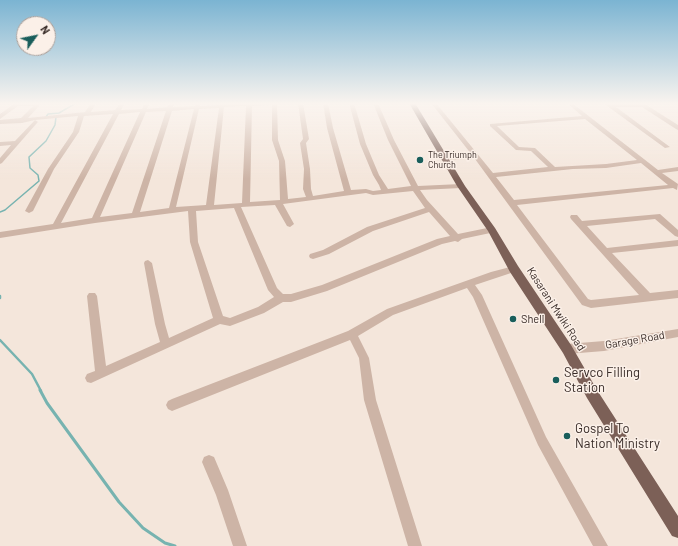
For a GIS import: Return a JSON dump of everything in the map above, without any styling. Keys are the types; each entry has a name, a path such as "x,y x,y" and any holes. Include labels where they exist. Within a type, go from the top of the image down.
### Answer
{"main road":[{"name":"Kasarani Mwiki Road","path":"427,128 461,186 492,230 514,269 568,349 592,394 678,530"}],"street":[{"path":"0,162 29,128"},
{"path":"29,211 51,169 78,128"},
{"path":"55,227 108,128"},
{"path":"95,220 136,128"},
{"path":"135,215 164,128"},
{"path":"172,210 192,128"},
{"path":"210,207 219,128"},
{"path":"247,128 242,205 273,290 281,298"},
{"path":"275,128 275,140 282,161 281,202 290,224"},
{"path":"304,128 306,139 303,142 308,169 307,189 310,198"},
{"path":"331,128 348,193"},
{"path":"358,128 376,175 383,185 385,192"},
{"path":"386,128 424,202 458,239"},
{"path":"453,128 585,302 591,304 647,296 678,294"},
{"path":"496,128 518,149 533,149 553,169"},
{"path":"600,128 676,188"},
{"path":"641,128 666,147"},
{"path":"0,144 16,143"},
{"path":"445,160 476,157"},
{"path":"490,175 606,166 641,161"},
{"path":"656,172 678,169"},
{"path":"0,235 172,210 281,202 348,193 385,192 416,188 461,186"},
{"path":"511,203 676,188"},
{"path":"192,209 195,229 194,242 219,320"},
{"path":"313,256 326,252 370,229 431,209"},
{"path":"581,224 656,216 678,234"},
{"path":"574,217 647,296"},
{"path":"91,378 219,320 230,322 261,310 281,298 291,298 324,288 440,241 458,239 492,230"},
{"path":"606,251 678,243"},
{"path":"148,263 160,324 166,344"},
{"path":"172,405 352,334 390,312 469,283 514,269"},
{"path":"469,283 477,295 542,441 601,546"},
{"path":"92,296 101,373"},
{"name":"Garage Road","path":"568,349 604,346 678,333"},
{"path":"352,334 364,358 370,400 415,546"},
{"path":"208,462 223,495 240,546"}],"waterway":[{"path":"0,212 5,210 39,181 38,175 30,168 29,157 46,141 53,128"},
{"path":"0,340 32,374 41,391"},
{"path":"40,390 47,403 119,502 143,528 165,543 175,546"}],"place":[{"name":"The Triumph Church","path":"420,160"},
{"name":"Shell","path":"513,319"},
{"name":"Servco Filling Station","path":"556,380"},
{"name":"Gospel To Nation Ministry","path":"567,436"}]}
